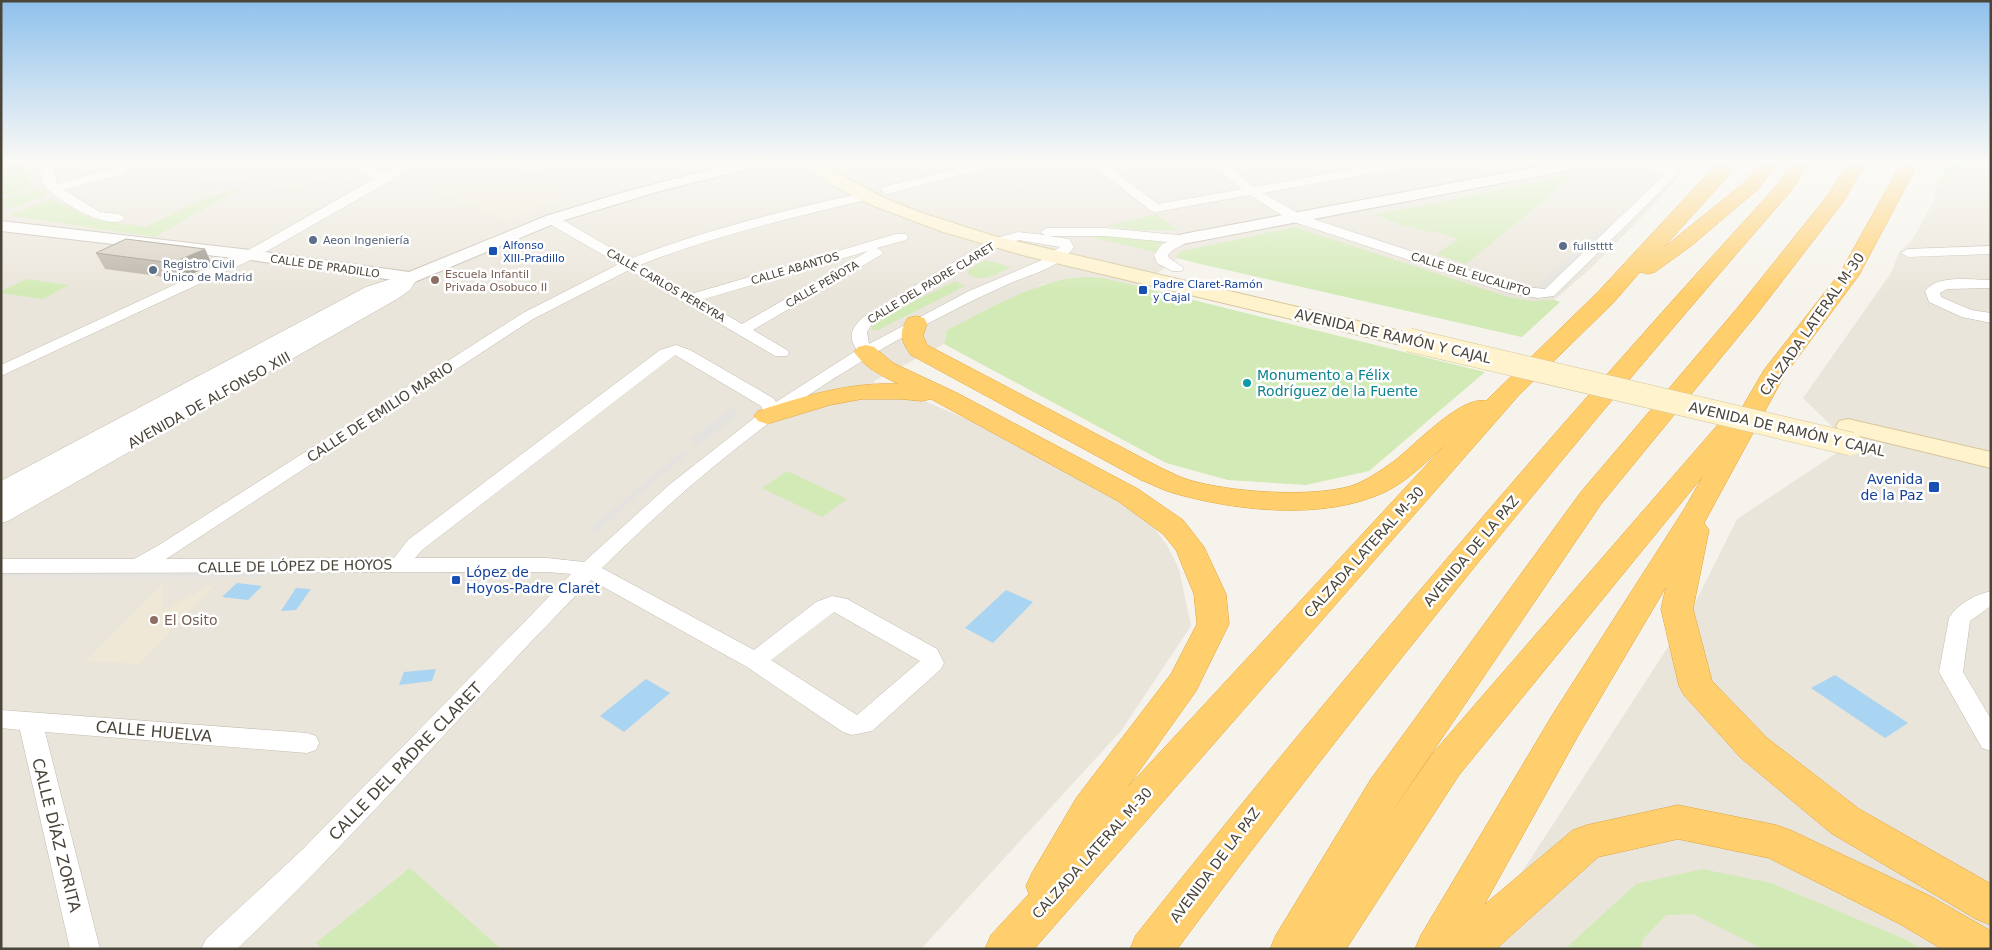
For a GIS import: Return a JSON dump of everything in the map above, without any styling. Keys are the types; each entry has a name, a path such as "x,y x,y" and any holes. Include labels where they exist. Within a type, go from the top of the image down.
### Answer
{"highway":[{"name":"CALZADA LATERAL M-30","path":"1013,941 1510,390 1605,298 1690,206"},
{"path":"1605,298 1684,242 1727,206"},
{"path":"1720,260 1736,222 1747,206"},
{"name":"AVENIDA DE LA PAZ","path":"1151,949 1265,800 1565,436 1768,206"},
{"path":"1291,949 1384,790 1591,498 1748,310 1829,206"},
{"name":"CALZADA LATERAL M-30","path":"1436,949 1566,724 1699,508 1773,375 1849,276 1887,206"},
{"path":"916,323 912,330 912,336 919,350 1151,474 1182,487 1218,495 1254,499 1310,500 1350,495 1376,486 1413,462 1461,418 1510,390"},
{"path":"866,352 885,368 948,398 1128,495 1173,527 1189,547 1201,570 1210,594 1213,624 1184,682 1091,808 1013,941"},
{"path":"1321,949 1446,764 1773,375"},
{"path":"769,415 816,401 860,391 901,390 948,398"},
{"path":"1699,508 1677,609 1696,686 1754,748 1845,821 1991,906"},
{"path":"1470,949 1482,933 1586,842 1678,822 1776,842 1915,910 1982,949"}],"main road":[{"name":"AVENIDA DE RAMÓN Y CAJAL","path":"892,206 926,220 996,243 1062,250 1177,268 1415,333"},
{"name":"AVENIDA DE RAMÓN Y CAJAL","path":"939,206 1029,232 1062,250 1849,435 1991,460"},
{"name":"AVENIDA DE RAMÓN Y CAJAL","path":"1849,435 1991,477"}],"street":[{"path":"82,206 97,216 119,218"},
{"path":"1,371 250,255 336,206"},
{"name":"AVENIDA DE ALFONSO XIII","path":"1,505 411,277 482,246 551,220 596,206"},
{"name":"CALLE DE EMILIO MARIO","path":"135,567 159,554 528,316 631,264 697,240 786,214 820,206"},
{"name":"CALLE DEL EUCALIPTO","path":"1277,206 1296,218 1514,290 1533,294 1546,294 1636,206"},
{"path":"1029,232 1099,232 1183,239 1356,206"},
{"name":"CALLE CARLOS PEREYRA","path":"551,220 631,264 781,353"},
{"name":"CALLE DE PRADILLO","path":"1,226 250,255 411,277"},
{"name":"CALLE ABANTOS","path":"690,299 901,237"},
{"name":"CALLE PEÑOTA","path":"743,330 901,237"},
{"path":"1177,268 1162,260 1160,256 1167,247 1183,239"},
{"name":"CALLE DEL PADRE CLARET","path":"866,352 858,336 858,331 867,321 996,243"},
{"name":"CALLE DEL PADRE CLARET","path":"216,949 255,915 305,865 588,569 660,504 769,415 839,368 916,323 1062,250"},
{"path":"1908,253 1991,250"},
{"name":"AVENIDA DE ALFONSO XIII","path":"1,489 371,290 411,277"},
{"name":"AVENIDA DE ALFONSO XIII","path":"1,517 392,296 405,287 411,277"},
{"path":"1991,284 1944,285 1932,292 1934,299 1968,314 1991,318"},
{"path":"403,565 405,557 415,545 666,353 676,350 684,352 767,402 772,409 769,415"},
{"name":"CALLE DE LÓPEZ DE HOYOS","path":"1,566 403,565 547,566 588,569"},
{"path":"588,569 755,662 852,726 863,724 933,663 929,655 839,604 824,607 755,662"},
{"path":"1991,598 1978,603 1960,618 1951,672 1991,742"},
{"name":"CALLE HUELVA","path":"1,719 307,743"},
{"name":"CALLE DÍAZ ZORITA","path":"30,721 85,949"}],"shaded area":[{"path":"1,206 1653,206 1591,268 1554,300 1522,337 1178,258 1139,287 1104,278 1043,284 947,330 944,344 874,381 875,393 920,399 1019,443 1147,518 1167,545 1179,569 1191,626 1121,731 921,949 1,949"},
{"path":"474,206 542,206 508,220"},
{"path":"1931,206 1991,206 1991,949 1470,949 1690,613 1737,519 1850,444 1803,398 1891,273 1899,252 1911,242"},
{"path":"1338,226 1527,287 1525,289 1336,228"},
{"path":"1603,227 1608,229 1544,288 1537,286"},
{"path":"733,407 737,415 697,447 691,439"},
{"path":"691,451 593,535 592,527 680,453"},
{"path":"1,573 271,573 261,577 1,577"},
{"name":"El Osito","path":"163,583 162,611 216,583 140,664 86,661"}],"green space":[{"path":"32,206 67,206 92,219 146,227 187,206 208,206 155,237 8,215"},
{"path":"1417,206 1537,206 1466,264 1436,254 1458,239 1437,232 1404,226 1375,215"},
{"path":"1156,214 1177,230 1139,230 1107,226"},
{"path":"1295,227 1508,297 1530,301 1554,300 1560,302 1522,337 1196,263 1176,256 1182,251"},
{"path":"1078,234 1177,239 1160,245 1155,252"},
{"path":"985,260 1011,267 995,275 983,278 967,273 968,270"},
{"path":"1084,277 1104,278 1485,372 1369,471 1306,485 1228,480 1166,463 944,344 947,330 996,305 1049,283"},
{"path":"27,279 69,285 43,299 1,293 1,291"},
{"path":"955,281 965,286 878,330 872,330 872,327 878,321"},
{"path":"787,471 847,499 822,517 762,488"},
{"path":"410,868 501,949 322,949 316,943"},
{"path":"1702,869 1771,883 1907,940 1921,949 1763,949 1693,914 1666,915 1643,939 1640,949 1565,949 1636,884"}],"water":[{"path":"237,583 262,586 248,600 222,597"},
{"path":"296,588 311,589 296,610 281,611"},
{"path":"1006,590 1033,602 993,643 965,628"},
{"path":"436,669 432,681 399,685 404,672"},
{"path":"1835,675 1908,723 1885,738 1811,688"},
{"path":"646,679 670,693 624,732 600,716"}],"building":[{"path":"126,239 205,249 172,263 96,253"}],"place":[{"name":"Aeon Ingeniería","path":"313,240"},
{"name":"fullstttt","path":"1563,246"},
{"name":"Alfonso XIII-Pradillo","path":"493,251"},
{"name":"Registro Civil Único de Madrid","path":"153,270"},
{"name":"Escuela Infantil Privada Osobuco II","path":"435,280"},
{"name":"Padre Claret-Ramón y Cajal","path":"1143,290"},
{"name":"Monumento a Félix Rodríguez de la Fuente","path":"1247,383"},
{"name":"Avenida de la Paz","path":"1934,487"},
{"name":"López de Hoyos-Padre Claret","path":"456,580"},
{"name":"El Osito","path":"154,620"}]}
